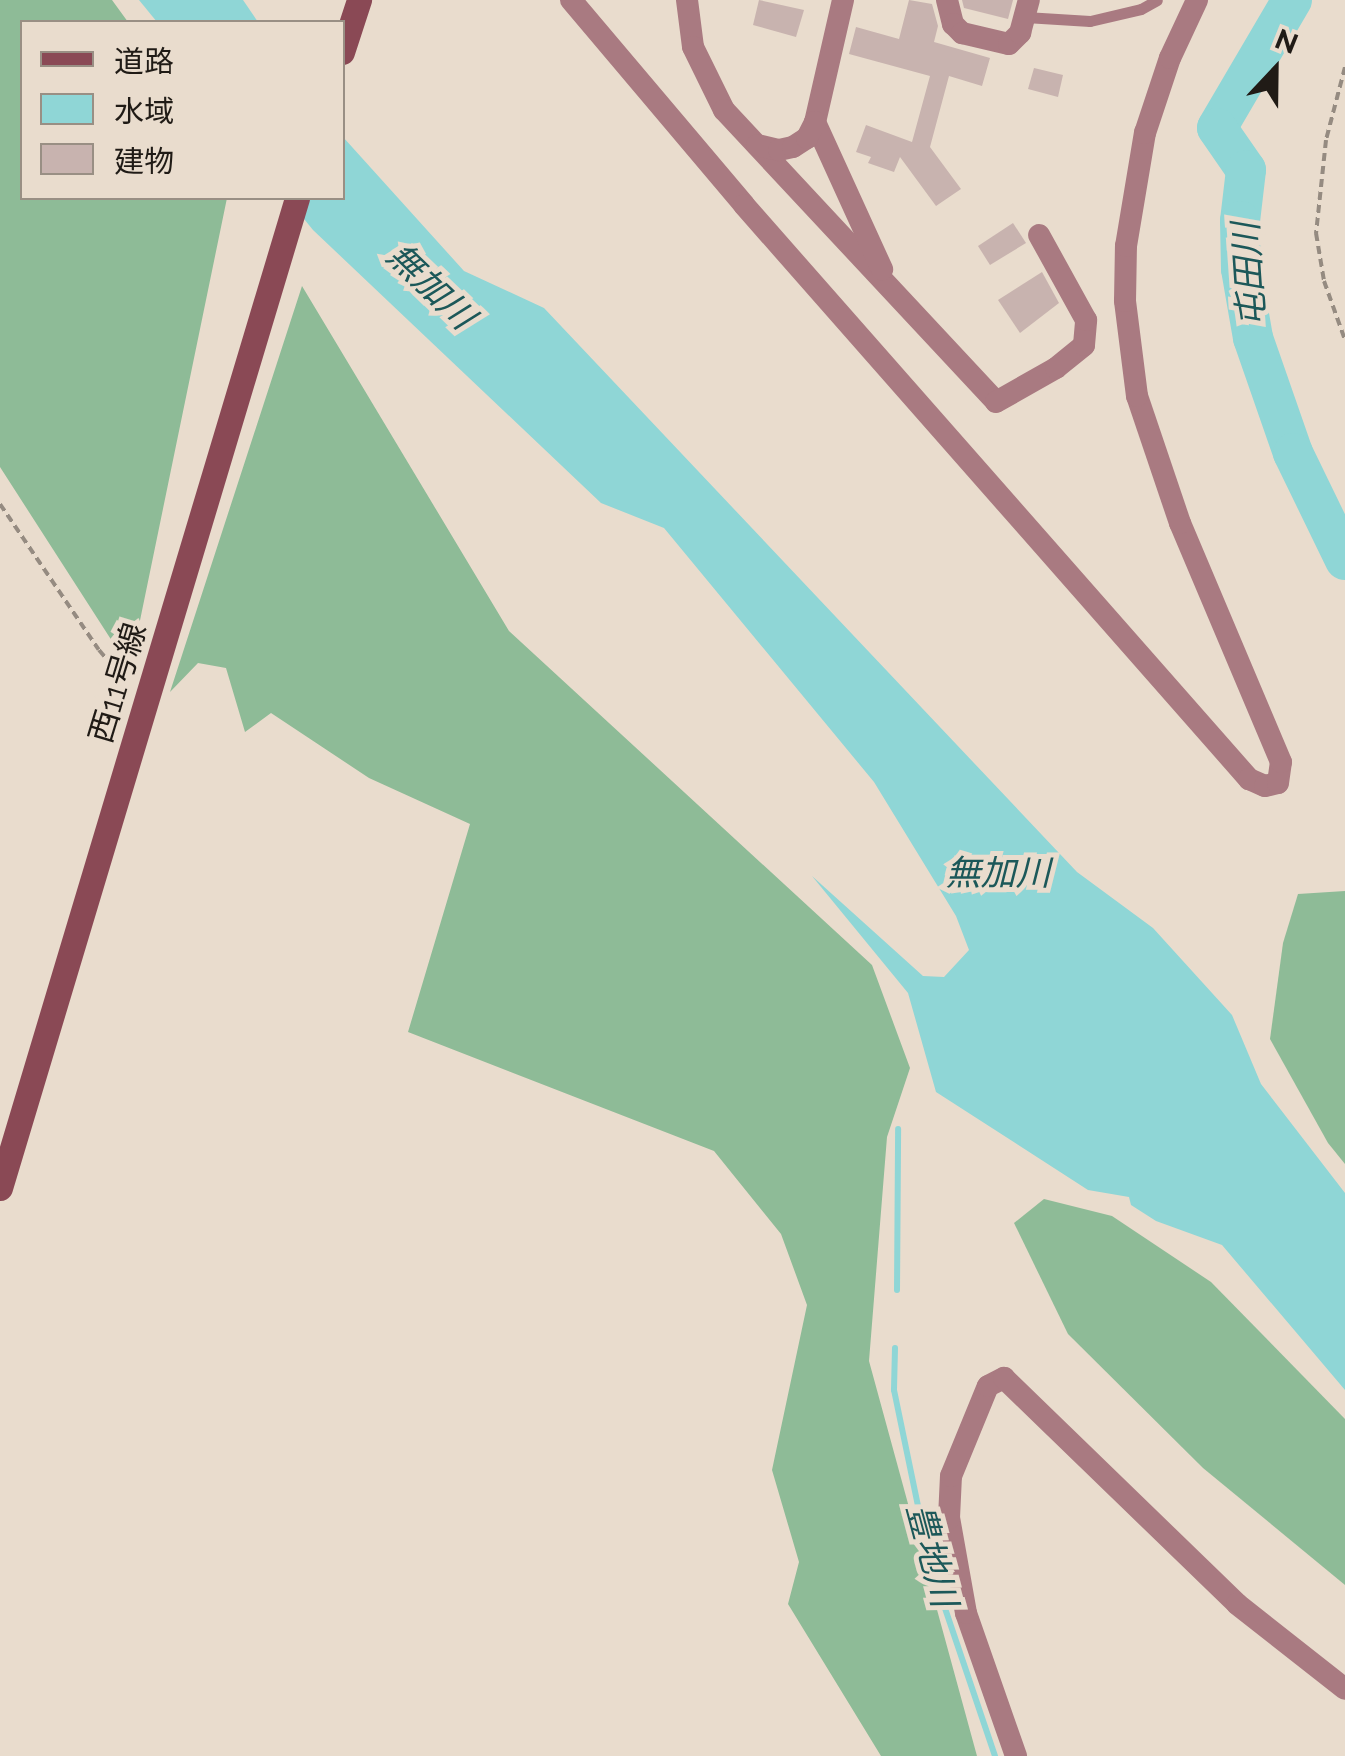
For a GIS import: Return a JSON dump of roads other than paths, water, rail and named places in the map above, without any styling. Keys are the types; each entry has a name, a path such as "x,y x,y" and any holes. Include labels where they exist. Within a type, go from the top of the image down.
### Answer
{"street":[{"path":"345,43 359,0"},
{"path":"572,0 744,205 1248,779 1266,786 1278,783 1282,762 1174,505 1137,396 1125,301 1126,246 1145,133 1170,58 1197,0"},
{"path":"687,0 694,46 724,110 996,402 1056,368 1084,345 1086,320 1039,236"},
{"path":"757,145 780,150 807,138 815,122 843,0"},
{"path":"947,0 953,24 962,33 1008,44 1020,34 1027,8"},
{"path":"815,122 890,288"},
{"name":"西11号線","path":"0,1188 296,200"},
{"path":"1016,1756 966,1613 949,1518 951,1476 988,1386 1004,1378 1237,1604 1345,1690"}],"lane":[{"path":"1027,8 1090,21 1141,9 1158,0"}],"water":[{"path":"139,0 243,0 257,20 155,20"},
{"name":"無加川","path":"345,139 464,271 544,308 1077,872 1153,928 1232,1015 1261,1084 1345,1193 1345,1390 1222,1245 1156,1221 1131,1205 1129,1197 1088,1190 936,1092 908,993 812,876 923,976 944,977 969,950 956,916 874,782 664,528 601,503 313,230 289,200 345,200"}],"waterway":[{"name":"屯田川","path":"1292,0 1217,128 1246,170 1240,221 1241,269 1253,338 1293,453 1345,560"},
{"name":"豊地川","path":"897,1290 898,1129"},
{"name":"豊地川","path":"895,1348 894,1390 930,1564 995,1756"}]}
